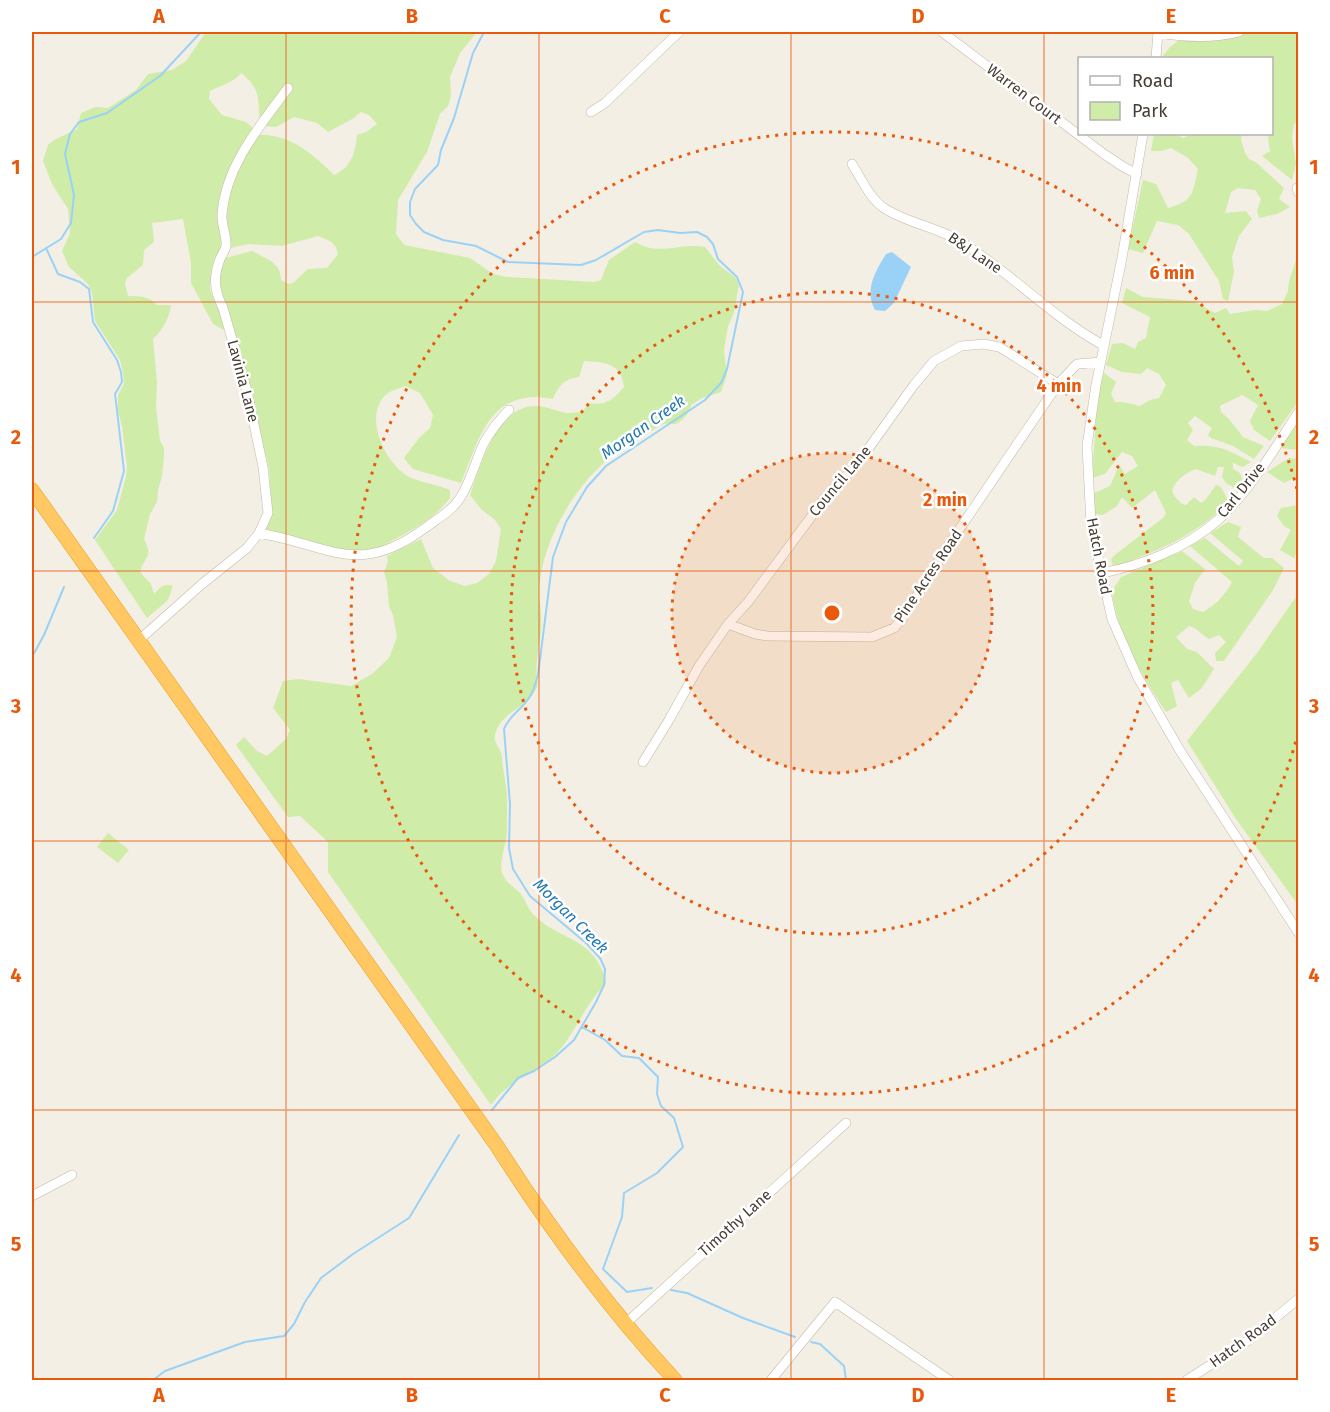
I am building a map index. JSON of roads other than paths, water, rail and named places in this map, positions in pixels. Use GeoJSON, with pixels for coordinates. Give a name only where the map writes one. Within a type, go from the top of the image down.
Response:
{"type":"FeatureCollection","features":[{"type":"Feature","properties":{"kind":"highway"},"geometry":{"type":"LineString","coordinates":[[32,489],[497,1146],[552,1230],[625,1324],[675,1380]]}},
{"type":"Feature","properties":{"kind":"street"},"geometry":{"type":"LineString","coordinates":[[591,112],[605,104],[679,32]]}},
{"type":"Feature","properties":{"kind":"street","name":"Warren Court"},"geometry":{"type":"LineString","coordinates":[[942,32],[1078,134]]}},
{"type":"Feature","properties":{"kind":"street"},"geometry":{"type":"LineString","coordinates":[[1156,57],[1158,32],[1197,36],[1227,35],[1239,32]]}},
{"type":"Feature","properties":{"kind":"street","name":"Lavinia Lane"},"geometry":{"type":"LineString","coordinates":[[138,641],[202,584],[247,548],[259,533],[268,513],[264,467],[247,391],[214,285],[219,262],[226,247],[222,214],[228,180],[255,132],[288,88]]}},
{"type":"Feature","properties":{"kind":"street","name":"Warren Court"},"geometry":{"type":"LineString","coordinates":[[1080,135],[1113,160],[1137,174]]}},
{"type":"Feature","properties":{"kind":"street","name":"Hatch Road"},"geometry":{"type":"LineString","coordinates":[[1143,135],[1122,258],[1103,345],[1087,446],[1091,524],[1112,619],[1121,644],[1147,695],[1179,750],[1297,926]]}},
{"type":"Feature","properties":{"kind":"street","name":"B&J Lane"},"geometry":{"type":"LineString","coordinates":[[852,164],[883,207],[900,217],[944,232],[962,242],[992,262],[1071,326],[1103,345]]}},
{"type":"Feature","properties":{"kind":"street","name":"Council Lane"},"geometry":{"type":"LineString","coordinates":[[643,762],[699,666],[728,624],[748,602],[812,514],[858,463],[915,385],[939,357],[972,343],[992,345],[1058,384]]}},
{"type":"Feature","properties":{"kind":"street"},"geometry":{"type":"LineString","coordinates":[[1058,384],[1077,364],[1101,362]]}},
{"type":"Feature","properties":{"kind":"street","name":"Pine Acres Road"},"geometry":{"type":"LineString","coordinates":[[728,624],[767,636],[837,638],[872,637],[894,628],[902,620],[952,540],[1058,384]]}},
{"type":"Feature","properties":{"kind":"street"},"geometry":{"type":"LineString","coordinates":[[259,533],[277,536],[328,552],[354,556],[373,554],[395,546],[421,532],[460,499],[484,444],[495,425],[509,410]]}},
{"type":"Feature","properties":{"kind":"street","name":"Carl Drive"},"geometry":{"type":"LineString","coordinates":[[1102,573],[1160,556],[1183,545],[1217,520],[1251,481],[1299,413]]}},
{"type":"Feature","properties":{"kind":"street","name":"Timothy Lane"},"geometry":{"type":"LineString","coordinates":[[625,1324],[846,1123]]}},
{"type":"Feature","properties":{"kind":"street"},"geometry":{"type":"LineString","coordinates":[[32,1196],[72,1175]]}},
{"type":"Feature","properties":{"kind":"street","name":"Hatch Road"},"geometry":{"type":"LineString","coordinates":[[1187,1380],[1249,1340],[1299,1299]]}},
{"type":"Feature","properties":{"kind":"street"},"geometry":{"type":"LineString","coordinates":[[771,1380],[835,1302],[949,1380]]}},
{"type":"Feature","properties":{"kind":"water"},"geometry":{"type":"Polygon","coordinates":[[[892,252],[911,267],[894,303],[885,311],[875,310],[871,295],[872,281],[886,254],[892,252]]]}},
{"type":"Feature","properties":{"kind":"waterway"},"geometry":{"type":"LineString","coordinates":[[32,257],[61,239],[71,223],[74,195],[65,154],[70,134],[79,122],[107,113],[160,76],[201,32]]}},
{"type":"Feature","properties":{"kind":"waterway","name":"Morgan Creek"},"geometry":{"type":"LineString","coordinates":[[484,32],[473,53],[438,165],[415,189],[410,202],[410,215],[416,224],[424,232],[443,240],[476,246],[508,262],[581,265],[596,260],[644,232],[658,230],[680,233],[697,232],[707,237],[713,244],[718,259],[737,277],[743,292],[727,369],[721,383],[705,400],[606,466],[587,487],[566,522],[553,557],[538,675],[531,695],[504,729],[510,804],[509,848],[513,869],[530,896],[586,943],[600,958],[605,969],[604,985],[574,1040],[555,1057],[534,1071],[518,1078],[492,1110]]}},
{"type":"Feature","properties":{"kind":"waterway"},"geometry":{"type":"LineString","coordinates":[[46,248],[58,274],[80,282],[89,289],[93,322],[117,360],[121,372],[122,382],[115,394],[124,471],[113,511],[94,538]]}},
{"type":"Feature","properties":{"kind":"waterway"},"geometry":{"type":"LineString","coordinates":[[32,657],[64,587]]}},
{"type":"Feature","properties":{"kind":"waterway"},"geometry":{"type":"LineString","coordinates":[[582,1027],[605,1040],[622,1056],[639,1058],[658,1077],[657,1094],[661,1106],[674,1118],[683,1147],[657,1173],[624,1193],[622,1217],[603,1269],[627,1292],[652,1288]]}},
{"type":"Feature","properties":{"kind":"waterway","name":"Morgan Creek"},"geometry":{"type":"LineString","coordinates":[[153,1380],[165,1371],[245,1342],[284,1336],[294,1324],[321,1278],[353,1254],[409,1218],[459,1135]]}},
{"type":"Feature","properties":{"kind":"waterway"},"geometry":{"type":"LineString","coordinates":[[671,1290],[687,1293],[743,1318],[795,1337]]}},
{"type":"Feature","properties":{"kind":"waterway"},"geometry":{"type":"LineString","coordinates":[[811,1342],[820,1344],[844,1366],[846,1380]]}}]}
